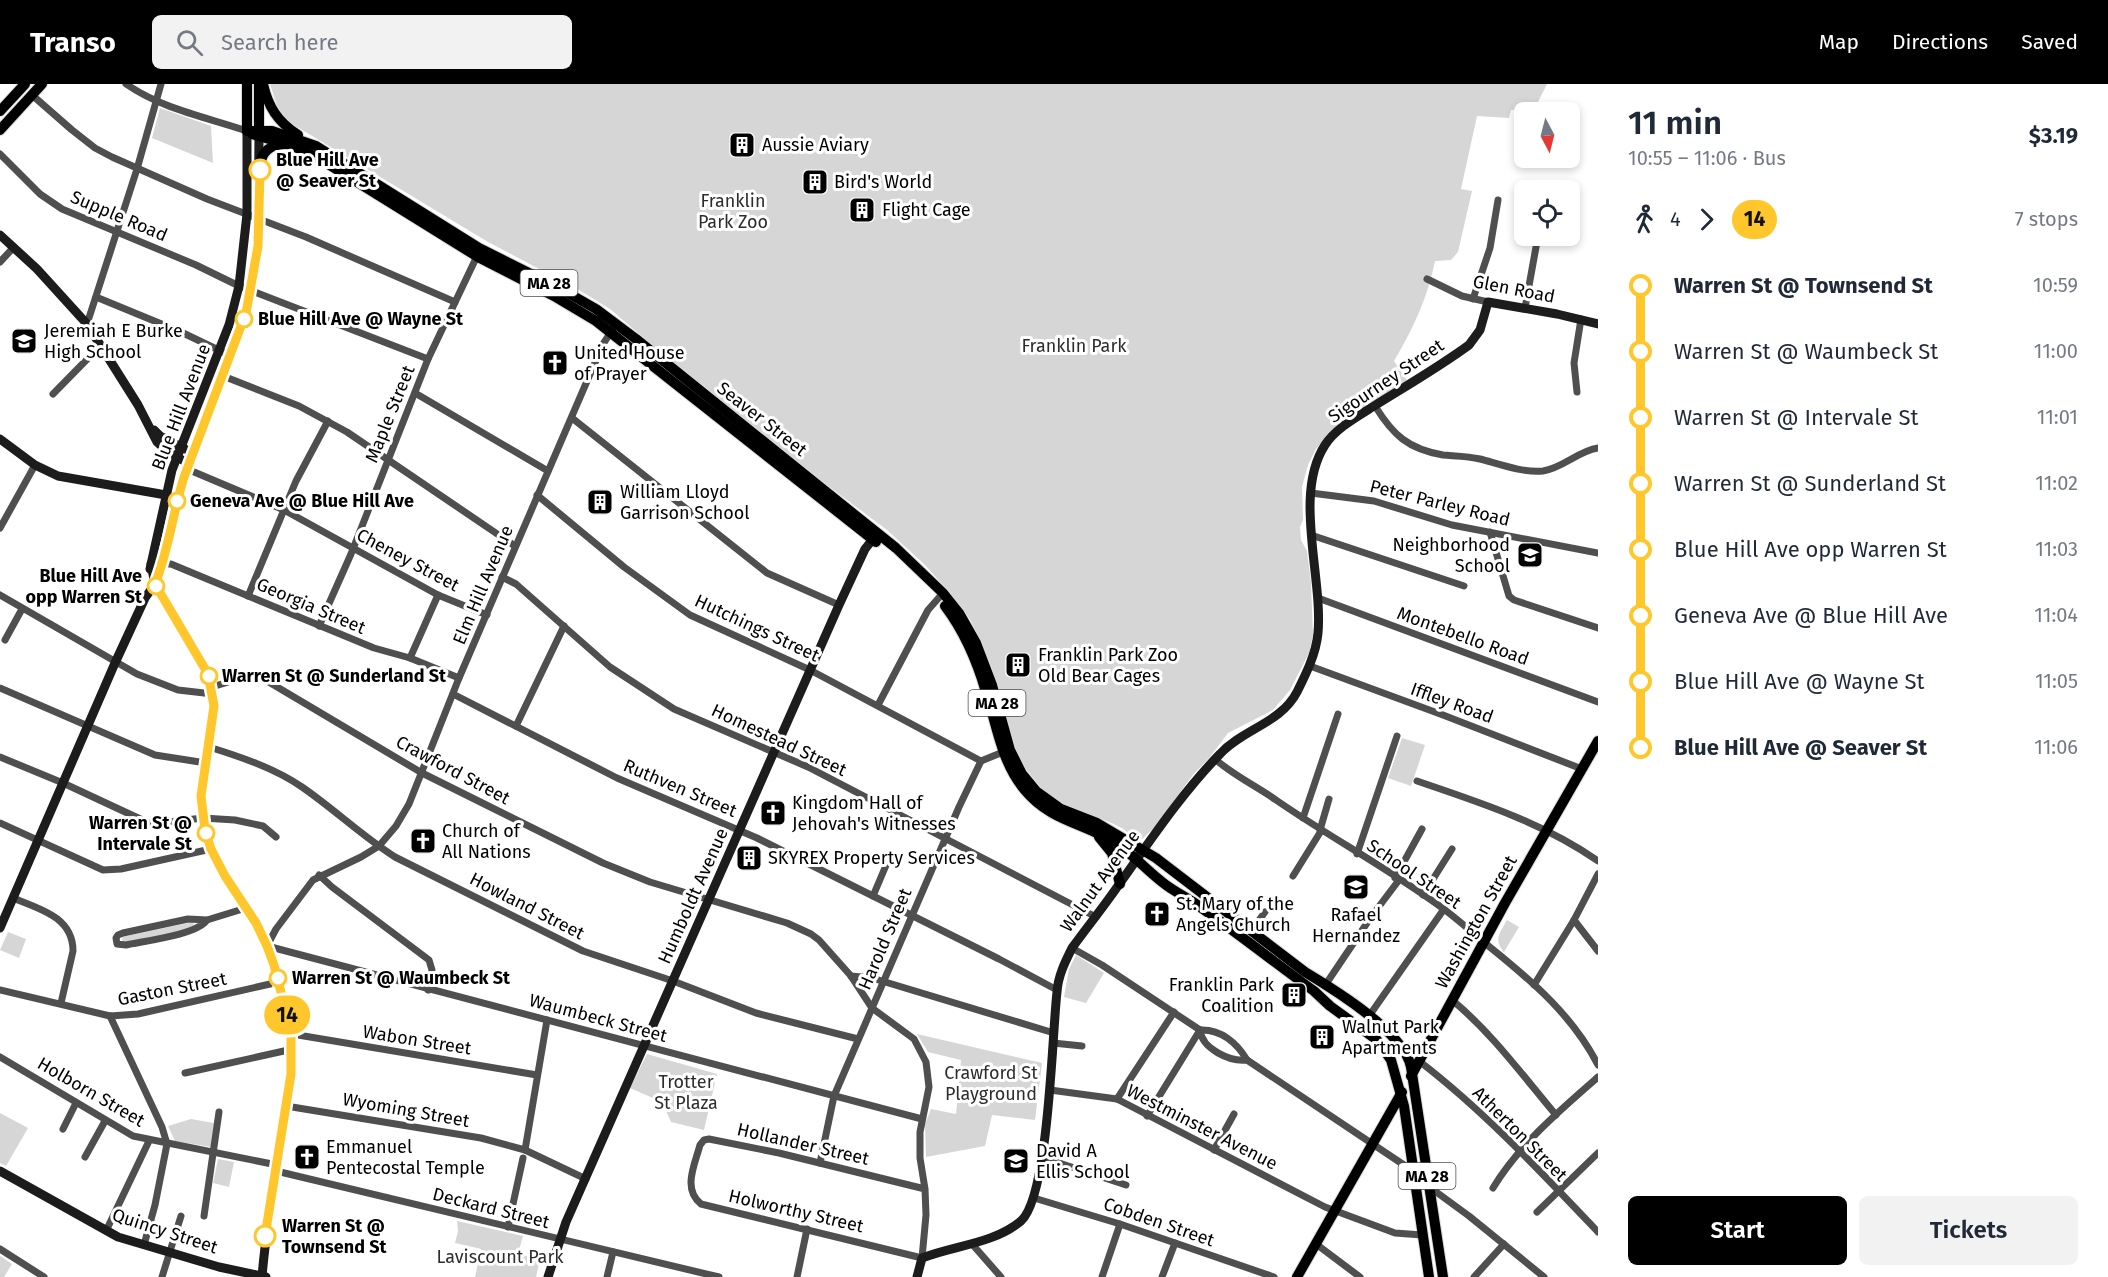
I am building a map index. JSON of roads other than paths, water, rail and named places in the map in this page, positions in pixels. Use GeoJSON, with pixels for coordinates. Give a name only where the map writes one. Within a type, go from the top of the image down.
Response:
{"type":"FeatureCollection","features":[{"type":"Feature","properties":{"kind":"main road"},"geometry":{"type":"LineString","coordinates":[[0,111],[25,84]]}},
{"type":"Feature","properties":{"kind":"main road"},"geometry":{"type":"LineString","coordinates":[[0,130],[42,84]]}},
{"type":"Feature","properties":{"kind":"main road","name":"Blue Hill Avenue"},"geometry":{"type":"LineString","coordinates":[[145,598],[176,457],[229,326],[239,286],[247,214],[247,84]]}},
{"type":"Feature","properties":{"kind":"main road","name":"Blue Hill Avenue"},"geometry":{"type":"LineString","coordinates":[[0,928],[89,726],[114,663],[145,598],[155,584],[163,562],[177,499],[246,313],[252,290],[259,219],[261,84]]}},
{"type":"Feature","properties":{"kind":"main road","name":"MA 28"},"geometry":{"type":"LineString","coordinates":[[261,84],[270,107],[278,119],[316,147]]}},
{"type":"Feature","properties":{"kind":"main road","name":"Seaver Street"},"geometry":{"type":"LineString","coordinates":[[247,131],[281,134],[316,147],[478,252]]}},
{"type":"Feature","properties":{"kind":"main road","name":"Seaver Street"},"geometry":{"type":"LineString","coordinates":[[259,133],[330,165],[613,328],[916,566],[965,622],[978,649],[994,693],[1006,751],[1017,779],[1040,805],[1066,821],[1092,830],[1139,856]]}},
{"type":"Feature","properties":{"kind":"main road"},"geometry":{"type":"LineString","coordinates":[[260,165],[262,155],[267,149],[287,144]]}},
{"type":"Feature","properties":{"kind":"main road"},"geometry":{"type":"LineString","coordinates":[[0,235],[53,285],[87,324],[151,426],[160,436],[193,453]]}},
{"type":"Feature","properties":{"kind":"main road","name":"Glen Road"},"geometry":{"type":"LineString","coordinates":[[1488,302],[1598,324]]}},
{"type":"Feature","properties":{"kind":"main road","name":"Sigourney Street"},"geometry":{"type":"LineString","coordinates":[[1311,493],[1317,460],[1325,445],[1349,423],[1469,345],[1480,330],[1488,302]]}},
{"type":"Feature","properties":{"kind":"main road"},"geometry":{"type":"LineString","coordinates":[[151,426],[157,442],[188,467]]}},
{"type":"Feature","properties":{"kind":"main road"},"geometry":{"type":"LineString","coordinates":[[0,439],[34,465],[58,476],[166,495]]}},
{"type":"Feature","properties":{"kind":"main road","name":"Walnut Avenue"},"geometry":{"type":"LineString","coordinates":[[922,1258],[972,1244],[1003,1232],[1029,1212],[1034,1198],[1050,1090],[1057,990],[1064,965],[1072,948],[1191,786],[1229,745],[1275,717],[1290,704],[1310,666],[1318,635],[1318,598],[1311,535],[1311,493]]}},
{"type":"Feature","properties":{"kind":"main road","name":"Humboldt Avenue"},"geometry":{"type":"LineString","coordinates":[[548,1277],[560,1239],[810,670],[865,549],[875,536]]}},
{"type":"Feature","properties":{"kind":"main road"},"geometry":{"type":"LineString","coordinates":[[151,564],[155,584],[208,674],[213,690],[213,723],[201,796],[203,818],[211,849],[267,946],[279,981],[291,1034],[292,1070],[260,1276]]}},
{"type":"Feature","properties":{"kind":"main road","name":"Washington Street"},"geometry":{"type":"LineString","coordinates":[[1297,1277],[1598,741]]}},
{"type":"Feature","properties":{"kind":"main road","name":"Seaver Street"},"geometry":{"type":"LineString","coordinates":[[1006,751],[1028,783],[1044,798],[1060,810],[1111,830],[1139,856]]}},
{"type":"Feature","properties":{"kind":"main road"},"geometry":{"type":"LineString","coordinates":[[1092,830],[1110,848],[1120,884]]}},
{"type":"Feature","properties":{"kind":"main road","name":"MA 28"},"geometry":{"type":"LineString","coordinates":[[1139,856],[1168,867],[1305,972],[1326,984],[1369,1016],[1402,1047],[1408,1058],[1412,1074],[1443,1277]]}},
{"type":"Feature","properties":{"kind":"main road","name":"MA 28"},"geometry":{"type":"LineString","coordinates":[[1139,856],[1149,872],[1203,909],[1375,1039],[1389,1057],[1401,1094],[1428,1277]]}},
{"type":"Feature","properties":{"kind":"main road","name":"Quincy Street"},"geometry":{"type":"LineString","coordinates":[[0,1171],[118,1237],[260,1276]]}},
{"type":"Feature","properties":{"kind":"main road"},"geometry":{"type":"LineString","coordinates":[[917,1277],[922,1258]]}},
{"type":"Feature","properties":{"kind":"street","name":"Seaver Street"},"geometry":{"type":"LineString","coordinates":[[126,84],[158,101],[188,113],[247,131]]}},
{"type":"Feature","properties":{"kind":"street"},"geometry":{"type":"LineString","coordinates":[[87,324],[158,101],[161,84]]}},
{"type":"Feature","properties":{"kind":"street"},"geometry":{"type":"LineString","coordinates":[[33,95],[95,148],[136,169],[306,237],[455,302]]}},
{"type":"Feature","properties":{"kind":"street","name":"Supple Road"},"geometry":{"type":"LineString","coordinates":[[0,154],[51,202],[62,209],[196,265],[239,286],[428,359]]}},
{"type":"Feature","properties":{"kind":"street"},"geometry":{"type":"LineString","coordinates":[[1473,299],[1490,248],[1498,200]]}},
{"type":"Feature","properties":{"kind":"street"},"geometry":{"type":"LineString","coordinates":[[1525,308],[1536,246]]}},
{"type":"Feature","properties":{"kind":"street"},"geometry":{"type":"LineString","coordinates":[[0,262],[14,247]]}},
{"type":"Feature","properties":{"kind":"street","name":"Maple Street"},"geometry":{"type":"LineString","coordinates":[[319,626],[353,548],[428,359],[478,252]]}},
{"type":"Feature","properties":{"kind":"street","name":"Glen Road"},"geometry":{"type":"LineString","coordinates":[[1428,279],[1457,294],[1488,302]]}},
{"type":"Feature","properties":{"kind":"street"},"geometry":{"type":"LineString","coordinates":[[96,297],[231,356]]}},
{"type":"Feature","properties":{"kind":"street"},"geometry":{"type":"LineString","coordinates":[[1577,392],[1574,363],[1581,319]]}},
{"type":"Feature","properties":{"kind":"street","name":"Elm Hill Avenue"},"geometry":{"type":"LineString","coordinates":[[267,946],[304,890],[319,875],[361,857],[379,846],[396,826],[409,804],[459,678],[537,495],[613,328]]}},
{"type":"Feature","properties":{"kind":"street"},"geometry":{"type":"LineString","coordinates":[[53,394],[101,345]]}},
{"type":"Feature","properties":{"kind":"street"},"geometry":{"type":"LineString","coordinates":[[223,376],[299,406],[328,421],[516,546]]}},
{"type":"Feature","properties":{"kind":"street"},"geometry":{"type":"LineString","coordinates":[[415,393],[548,471]]}},
{"type":"Feature","properties":{"kind":"street"},"geometry":{"type":"LineString","coordinates":[[1375,406],[1395,434],[1414,447],[1435,453],[1545,471],[1583,452],[1598,448]]}},
{"type":"Feature","properties":{"kind":"street"},"geometry":{"type":"LineString","coordinates":[[572,418],[767,573],[839,605]]}},
{"type":"Feature","properties":{"kind":"street"},"geometry":{"type":"LineString","coordinates":[[248,596],[296,481],[328,421]]}},
{"type":"Feature","properties":{"kind":"street"},"geometry":{"type":"LineString","coordinates":[[1,523],[34,465]]}},
{"type":"Feature","properties":{"kind":"street","name":"Cheney Street"},"geometry":{"type":"LineString","coordinates":[[188,467],[284,510],[438,595],[487,615]]}},
{"type":"Feature","properties":{"kind":"street","name":"Peter Parley Road"},"geometry":{"type":"LineString","coordinates":[[1311,493],[1374,501],[1452,525],[1598,553]]}},
{"type":"Feature","properties":{"kind":"street","name":"Hutchings Street"},"geometry":{"type":"LineString","coordinates":[[537,495],[624,567],[690,615],[810,670],[981,761]]}},
{"type":"Feature","properties":{"kind":"street"},"geometry":{"type":"LineString","coordinates":[[1490,532],[1509,596],[1514,600],[1598,628]]}},
{"type":"Feature","properties":{"kind":"street"},"geometry":{"type":"LineString","coordinates":[[1311,535],[1464,586]]}},
{"type":"Feature","properties":{"kind":"street","name":"Georgia Street"},"geometry":{"type":"LineString","coordinates":[[151,564],[163,562],[171,564],[374,648],[410,658],[459,678]]}},
{"type":"Feature","properties":{"kind":"street","name":"Homestead Street"},"geometry":{"type":"LineString","coordinates":[[502,577],[516,584],[610,667],[674,709],[775,752],[1096,917]]}},
{"type":"Feature","properties":{"kind":"street"},"geometry":{"type":"LineString","coordinates":[[0,595],[114,663],[178,690],[213,690]]}},
{"type":"Feature","properties":{"kind":"street"},"geometry":{"type":"LineString","coordinates":[[410,658],[438,595]]}},
{"type":"Feature","properties":{"kind":"street"},"geometry":{"type":"LineString","coordinates":[[878,705],[928,610],[940,596]]}},
{"type":"Feature","properties":{"kind":"street","name":"Montebello Road"},"geometry":{"type":"LineString","coordinates":[[1318,598],[1598,702]]}},
{"type":"Feature","properties":{"kind":"street"},"geometry":{"type":"LineString","coordinates":[[5,640],[22,609]]}},
{"type":"Feature","properties":{"kind":"street"},"geometry":{"type":"LineString","coordinates":[[516,726],[564,626]]}},
{"type":"Feature","properties":{"kind":"street","name":"Iffley Road"},"geometry":{"type":"LineString","coordinates":[[1310,666],[1582,769]]}},
{"type":"Feature","properties":{"kind":"street","name":"Crawford Street"},"geometry":{"type":"LineString","coordinates":[[213,690],[250,675],[262,678],[422,773],[622,872],[776,920],[811,934],[851,976],[872,1008],[914,1039],[926,1062],[929,1087],[922,1119],[920,1158],[926,1215],[922,1258]]}},
{"type":"Feature","properties":{"kind":"street"},"geometry":{"type":"LineString","coordinates":[[0,688],[155,755],[206,763]]}},
{"type":"Feature","properties":{"kind":"street","name":"Ruthven Street"},"geometry":{"type":"LineString","coordinates":[[453,694],[617,778],[741,830],[1057,990]]}},
{"type":"Feature","properties":{"kind":"street"},"geometry":{"type":"LineString","coordinates":[[1303,818],[1338,714]]}},
{"type":"Feature","properties":{"kind":"street"},"geometry":{"type":"LineString","coordinates":[[1357,854],[1397,736]]}},
{"type":"Feature","properties":{"kind":"street","name":"Howland Street"},"geometry":{"type":"LineString","coordinates":[[209,747],[253,761],[301,786],[379,846],[412,866],[583,951],[673,981],[756,1013],[858,1039]]}},
{"type":"Feature","properties":{"kind":"street"},"geometry":{"type":"LineString","coordinates":[[981,761],[1006,751]]}},
{"type":"Feature","properties":{"kind":"street"},"geometry":{"type":"LineString","coordinates":[[0,757],[151,824],[203,818],[254,823],[263,826],[276,837]]}},
{"type":"Feature","properties":{"kind":"street","name":"School Street"},"geometry":{"type":"LineString","coordinates":[[1215,759],[1321,831],[1444,909],[1534,985],[1569,1019],[1588,1045],[1598,1065]]}},
{"type":"Feature","properties":{"kind":"street","name":"Harold Street"},"geometry":{"type":"LineString","coordinates":[[820,1163],[834,1096],[981,761]]}},
{"type":"Feature","properties":{"kind":"street"},"geometry":{"type":"LineString","coordinates":[[1417,781],[1485,805],[1547,831],[1569,841],[1598,861]]}},
{"type":"Feature","properties":{"kind":"street"},"geometry":{"type":"LineString","coordinates":[[1293,876],[1321,831],[1329,799]]}},
{"type":"Feature","properties":{"kind":"street"},"geometry":{"type":"LineString","coordinates":[[0,824],[103,870],[121,869],[211,849]]}},
{"type":"Feature","properties":{"kind":"street"},"geometry":{"type":"LineString","coordinates":[[1326,984],[1397,879],[1422,829]]}},
{"type":"Feature","properties":{"kind":"street"},"geometry":{"type":"LineString","coordinates":[[1423,896],[1452,849]]}},
{"type":"Feature","properties":{"kind":"street"},"geometry":{"type":"LineString","coordinates":[[873,896],[887,863]]}},
{"type":"Feature","properties":{"kind":"street"},"geometry":{"type":"LineString","coordinates":[[1534,985],[1574,920],[1598,874]]}},
{"type":"Feature","properties":{"kind":"street"},"geometry":{"type":"LineString","coordinates":[[319,875],[429,960],[432,970],[428,990]]}},
{"type":"Feature","properties":{"kind":"street"},"geometry":{"type":"LineString","coordinates":[[13,898],[50,913],[68,928],[73,951],[61,1003]]}},
{"type":"Feature","properties":{"kind":"street"},"geometry":{"type":"LineString","coordinates":[[207,920],[201,927],[189,931],[126,945],[117,944],[116,938],[123,933],[188,919],[207,920],[246,908]]}},
{"type":"Feature","properties":{"kind":"street"},"geometry":{"type":"LineString","coordinates":[[1369,1016],[1444,909]]}},
{"type":"Feature","properties":{"kind":"street"},"geometry":{"type":"LineString","coordinates":[[1251,931],[1265,912]]}},
{"type":"Feature","properties":{"kind":"street"},"geometry":{"type":"LineString","coordinates":[[1574,920],[1598,951]]}},
{"type":"Feature","properties":{"kind":"street","name":"Waumbeck Street"},"geometry":{"type":"LineString","coordinates":[[267,946],[922,1119]]}},
{"type":"Feature","properties":{"kind":"street"},"geometry":{"type":"LineString","coordinates":[[1072,948],[1102,965],[1200,1030],[1216,1031],[1239,1047],[1247,1060],[1413,1171]]}},
{"type":"Feature","properties":{"kind":"street"},"geometry":{"type":"LineString","coordinates":[[851,976],[862,976],[884,982],[1082,1046]]}},
{"type":"Feature","properties":{"kind":"street","name":"Gaston Street"},"geometry":{"type":"LineString","coordinates":[[0,990],[110,1016],[138,1014],[279,981]]}},
{"type":"Feature","properties":{"kind":"street"},"geometry":{"type":"LineString","coordinates":[[1452,1000],[1469,1014],[1556,1115]]}},
{"type":"Feature","properties":{"kind":"street"},"geometry":{"type":"LineString","coordinates":[[1117,1099],[1174,1012]]}},
{"type":"Feature","properties":{"kind":"street"},"geometry":{"type":"LineString","coordinates":[[110,1016],[162,1127],[167,1144],[155,1205],[144,1245]]}},
{"type":"Feature","properties":{"kind":"street"},"geometry":{"type":"LineString","coordinates":[[508,1227],[524,1154],[547,1020]]}},
{"type":"Feature","properties":{"kind":"street"},"geometry":{"type":"LineString","coordinates":[[1200,1030],[1202,1039],[1215,1050],[1230,1059],[1247,1060]]}},
{"type":"Feature","properties":{"kind":"street"},"geometry":{"type":"LineString","coordinates":[[1147,1116],[1200,1030]]}},
{"type":"Feature","properties":{"kind":"street","name":"Wabon Street"},"geometry":{"type":"LineString","coordinates":[[291,1034],[537,1075]]}},
{"type":"Feature","properties":{"kind":"street"},"geometry":{"type":"LineString","coordinates":[[185,1073],[293,1049]]}},
{"type":"Feature","properties":{"kind":"street","name":"Holborn Street"},"geometry":{"type":"LineString","coordinates":[[0,1057],[124,1132],[148,1141],[276,1168]]}},
{"type":"Feature","properties":{"kind":"street","name":"Atherton Street"},"geometry":{"type":"LineString","coordinates":[[1419,1061],[1521,1151],[1598,1232]]}},
{"type":"Feature","properties":{"kind":"street"},"geometry":{"type":"LineString","coordinates":[[1493,1188],[1506,1167],[1521,1151],[1598,1077]]}},
{"type":"Feature","properties":{"kind":"street","name":"Westminster Avenue"},"geometry":{"type":"LineString","coordinates":[[1050,1090],[1117,1099],[1334,1211],[1395,1233],[1422,1235]]}},
{"type":"Feature","properties":{"kind":"street"},"geometry":{"type":"LineString","coordinates":[[63,1129],[76,1103]]}},
{"type":"Feature","properties":{"kind":"street","name":"Wyoming Street"},"geometry":{"type":"LineString","coordinates":[[286,1106],[462,1134],[524,1154],[586,1179]]}},
{"type":"Feature","properties":{"kind":"street"},"geometry":{"type":"LineString","coordinates":[[204,1216],[219,1112]]}},
{"type":"Feature","properties":{"kind":"street"},"geometry":{"type":"LineString","coordinates":[[1214,1150],[1234,1114]]}},
{"type":"Feature","properties":{"kind":"street"},"geometry":{"type":"LineString","coordinates":[[85,1157],[105,1121]]}},
{"type":"Feature","properties":{"kind":"street","name":"Hollander Street"},"geometry":{"type":"LineString","coordinates":[[694,1169],[700,1145],[709,1138],[925,1189]]}},
{"type":"Feature","properties":{"kind":"street"},"geometry":{"type":"LineString","coordinates":[[106,1231],[148,1141]]}},
{"type":"Feature","properties":{"kind":"street"},"geometry":{"type":"LineString","coordinates":[[1537,1212],[1598,1153]]}},
{"type":"Feature","properties":{"kind":"street"},"geometry":{"type":"LineString","coordinates":[[1041,1156],[1126,1185]]}},
{"type":"Feature","properties":{"kind":"street","name":"Deckard Street"},"geometry":{"type":"LineString","coordinates":[[276,1168],[508,1227],[719,1277]]}},
{"type":"Feature","properties":{"kind":"street","name":"Holworthy Street"},"geometry":{"type":"LineString","coordinates":[[694,1169],[690,1185],[691,1192],[701,1204],[922,1258]]}},
{"type":"Feature","properties":{"kind":"street"},"geometry":{"type":"LineString","coordinates":[[1428,1186],[1544,1277]]}},
{"type":"Feature","properties":{"kind":"street","name":"Cobden Street"},"geometry":{"type":"LineString","coordinates":[[1034,1198],[1120,1224],[1274,1277]]}},
{"type":"Feature","properties":{"kind":"street"},"geometry":{"type":"LineString","coordinates":[[162,1277],[181,1216]]}},
{"type":"Feature","properties":{"kind":"street"},"geometry":{"type":"LineString","coordinates":[[1102,1277],[1120,1224]]}},
{"type":"Feature","properties":{"kind":"street"},"geometry":{"type":"LineString","coordinates":[[797,1277],[807,1229]]}},
{"type":"Feature","properties":{"kind":"street"},"geometry":{"type":"LineString","coordinates":[[1162,1277],[1175,1243]]}},
{"type":"Feature","properties":{"kind":"street"},"geometry":{"type":"LineString","coordinates":[[972,1244],[1001,1277]]}},
{"type":"Feature","properties":{"kind":"street"},"geometry":{"type":"LineString","coordinates":[[1317,1244],[1360,1277]]}},
{"type":"Feature","properties":{"kind":"street"},"geometry":{"type":"LineString","coordinates":[[1474,1277],[1504,1244]]}},
{"type":"Feature","properties":{"kind":"street"},"geometry":{"type":"LineString","coordinates":[[0,1249],[44,1277]]}},
{"type":"Feature","properties":{"kind":"street"},"geometry":{"type":"LineString","coordinates":[[607,1277],[613,1252]]}},
{"type":"Feature","properties":{"kind":"place","name":"Aussie Aviary"},"geometry":{"type":"Point","coordinates":[742,145]}},
{"type":"Feature","properties":{"kind":"place","name":"Blue Hill Ave @ Seaver St"},"geometry":{"type":"Point","coordinates":[260,170]}},
{"type":"Feature","properties":{"kind":"place","name":"Bird's World"},"geometry":{"type":"Point","coordinates":[815,182]}},
{"type":"Feature","properties":{"kind":"place","name":"Flight Cage"},"geometry":{"type":"Point","coordinates":[862,210]}},
{"type":"Feature","properties":{"kind":"place","name":"Blue Hill Ave @ Wayne St"},"geometry":{"type":"Point","coordinates":[244,319]}},
{"type":"Feature","properties":{"kind":"place","name":"Jeremiah E Burke High School"},"geometry":{"type":"Point","coordinates":[24,341]}},
{"type":"Feature","properties":{"kind":"place","name":"United House of Prayer"},"geometry":{"type":"Point","coordinates":[555,363]}},
{"type":"Feature","properties":{"kind":"place","name":"Geneva Ave @ Blue Hill Ave"},"geometry":{"type":"Point","coordinates":[177,501]}},
{"type":"Feature","properties":{"kind":"place","name":"William Lloyd Garrison School"},"geometry":{"type":"Point","coordinates":[600,502]}},
{"type":"Feature","properties":{"kind":"place","name":"Neighborhood School"},"geometry":{"type":"Point","coordinates":[1530,555]}},
{"type":"Feature","properties":{"kind":"place","name":"Blue Hill Ave opp Warren St"},"geometry":{"type":"Point","coordinates":[156,586]}},
{"type":"Feature","properties":{"kind":"place","name":"Franklin Park Zoo Old Bear Cages"},"geometry":{"type":"Point","coordinates":[1018,665]}},
{"type":"Feature","properties":{"kind":"place","name":"Warren St @ Sunderland St"},"geometry":{"type":"Point","coordinates":[209,676]}},
{"type":"Feature","properties":{"kind":"place","name":"Kingdom Hall of Jehovah's Witnesses"},"geometry":{"type":"Point","coordinates":[773,813]}},
{"type":"Feature","properties":{"kind":"place","name":"Warren St @ Intervale St"},"geometry":{"type":"Point","coordinates":[206,833]}},
{"type":"Feature","properties":{"kind":"place","name":"Church of All Nations"},"geometry":{"type":"Point","coordinates":[423,841]}},
{"type":"Feature","properties":{"kind":"place","name":"SKYREX Property Services"},"geometry":{"type":"Point","coordinates":[749,858]}},
{"type":"Feature","properties":{"kind":"place","name":"Rafael Hernandez"},"geometry":{"type":"Point","coordinates":[1356,887]}},
{"type":"Feature","properties":{"kind":"place","name":"St. Mary of the Angels Church"},"geometry":{"type":"Point","coordinates":[1157,914]}},
{"type":"Feature","properties":{"kind":"place","name":"Warren St @ Waumbeck St"},"geometry":{"type":"Point","coordinates":[278,978]}},
{"type":"Feature","properties":{"kind":"place","name":"Franklin Park Coalition"},"geometry":{"type":"Point","coordinates":[1294,995]}},
{"type":"Feature","properties":{"kind":"place","name":"Walnut Park Apartments"},"geometry":{"type":"Point","coordinates":[1322,1037]}},
{"type":"Feature","properties":{"kind":"place","name":"Emmanuel Pentecostal Temple"},"geometry":{"type":"Point","coordinates":[307,1157]}},
{"type":"Feature","properties":{"kind":"place","name":"David A Ellis School"},"geometry":{"type":"Point","coordinates":[1016,1161]}},
{"type":"Feature","properties":{"kind":"place","name":"Warren St @ Townsend St"},"geometry":{"type":"Point","coordinates":[265,1236]}},
{"type":"Feature","properties":{"kind":"park label","name":"Franklin Park Zoo"},"geometry":{"type":"Point","coordinates":[733,211]}},
{"type":"Feature","properties":{"kind":"park label","name":"Franklin Park"},"geometry":{"type":"Point","coordinates":[1074,346]}},
{"type":"Feature","properties":{"kind":"park label","name":"Crawford St Playground"},"geometry":{"type":"Point","coordinates":[991,1083]}},
{"type":"Feature","properties":{"kind":"park label","name":"Trotter St Plaza"},"geometry":{"type":"Point","coordinates":[686,1092]}},
{"type":"Feature","properties":{"kind":"park label","name":"Laviscount Park"},"geometry":{"type":"Point","coordinates":[500,1257]}}]}
